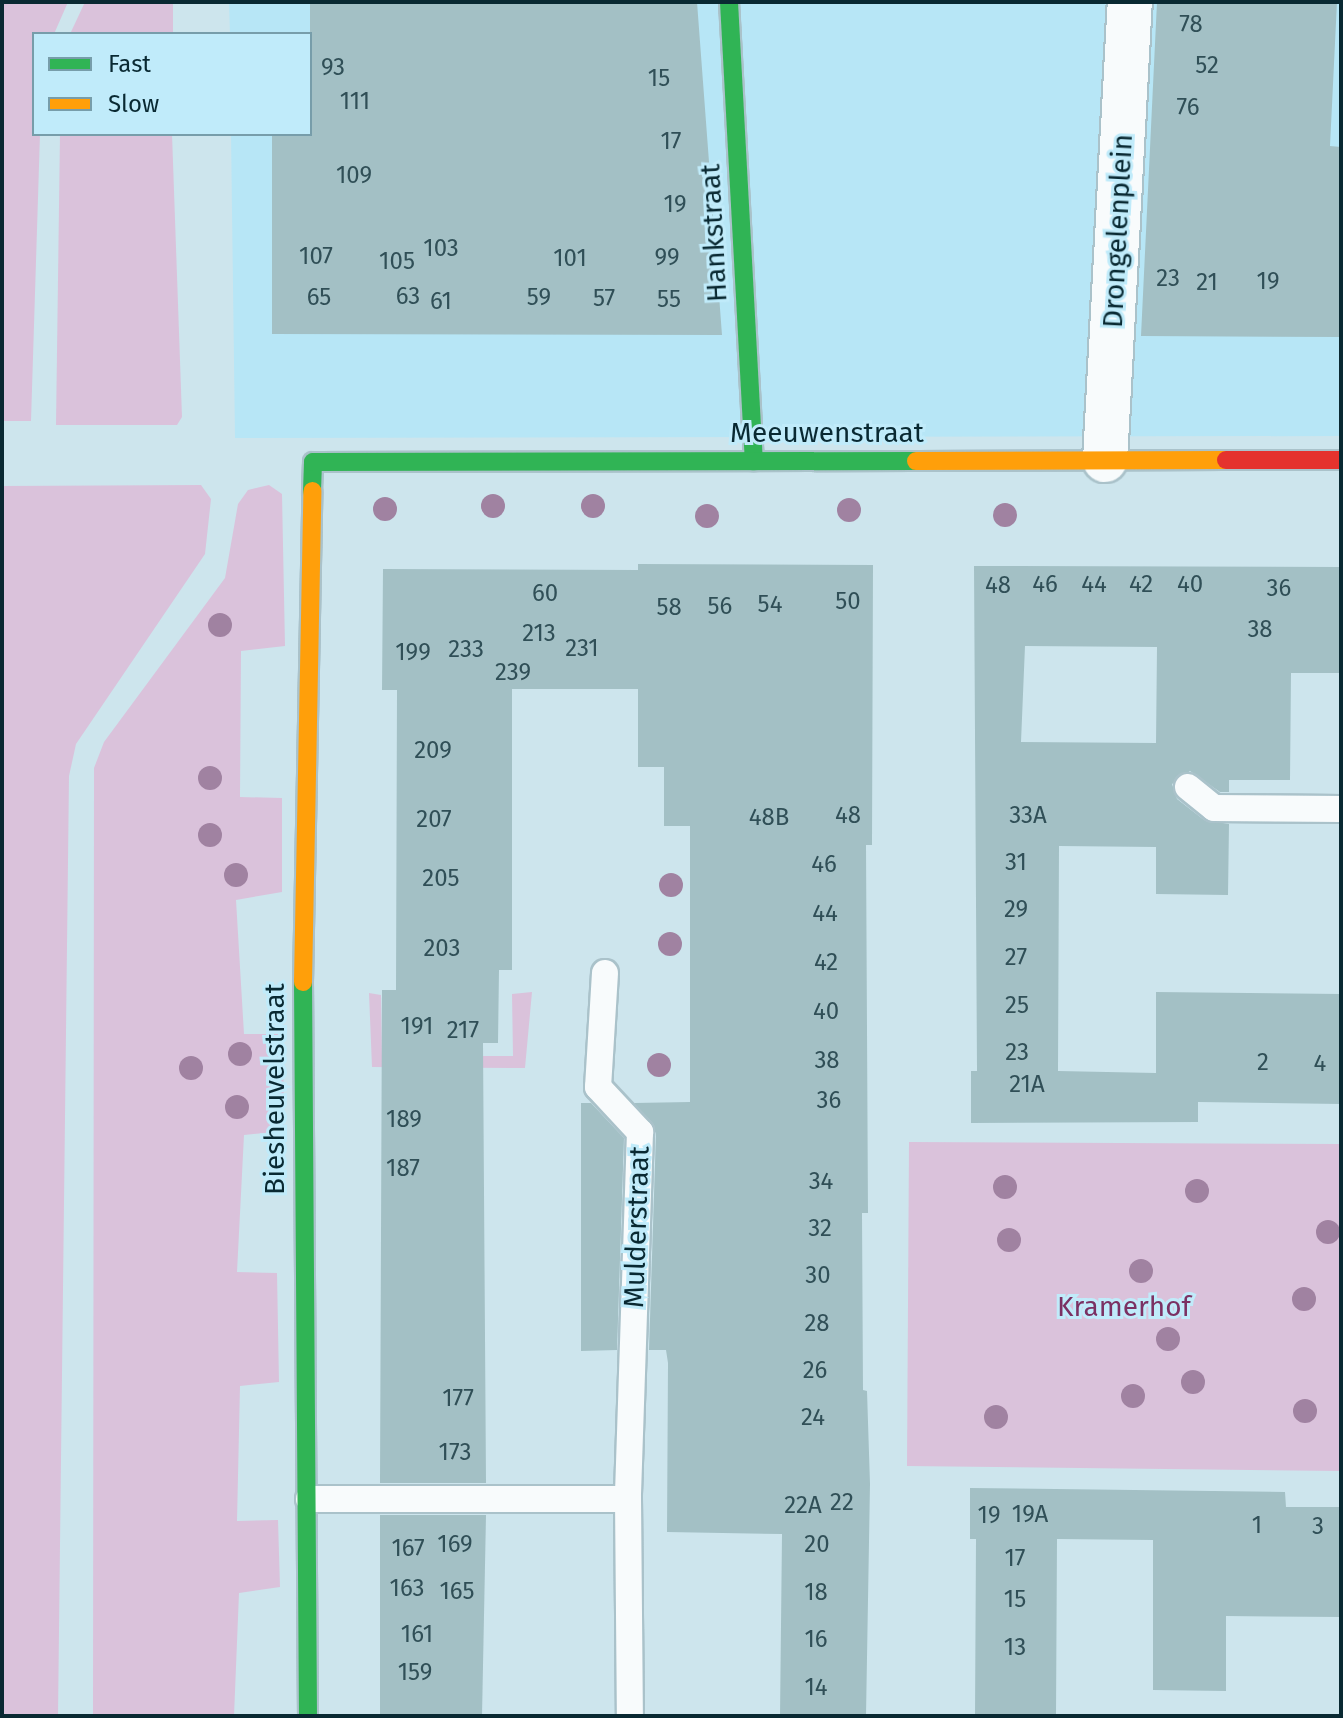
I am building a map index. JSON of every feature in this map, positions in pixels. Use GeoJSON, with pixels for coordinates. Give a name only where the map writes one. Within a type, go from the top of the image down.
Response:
{"type":"FeatureCollection","features":[{"type":"Feature","properties":{"kind":"street","name":"Hankstraat"},"geometry":{"type":"LineString","coordinates":[[729,2],[754,461]]}},
{"type":"Feature","properties":{"kind":"street","name":"Drongelenplein"},"geometry":{"type":"LineString","coordinates":[[1105,460],[1130,2]]}},
{"type":"Feature","properties":{"kind":"street","name":"Meeuwenstraat"},"geometry":{"type":"LineString","coordinates":[[313,462],[1341,460]]}},
{"type":"Feature","properties":{"kind":"street","name":"Biesheuvelstraat"},"geometry":{"type":"LineString","coordinates":[[308,1716],[309,1499],[301,1094],[313,462]]}},
{"type":"Feature","properties":{"kind":"lane"},"geometry":{"type":"LineString","coordinates":[[1188,787],[1214,808],[1341,809]]}},
{"type":"Feature","properties":{"kind":"lane","name":"Mulderstraat"},"geometry":{"type":"LineString","coordinates":[[605,973],[598,1087],[640,1132],[628,1499],[630,1716]]}},
{"type":"Feature","properties":{"kind":"lane"},"geometry":{"type":"LineString","coordinates":[[309,1499],[628,1499]]}},
{"type":"Feature","properties":{"kind":"shaded area"},"geometry":{"type":"Polygon","coordinates":[[[229,2],[1341,2],[1341,436],[235,438],[231,136],[312,136],[312,32],[230,32],[229,2]]]}},
{"type":"Feature","properties":{"kind":"green space"},"geometry":{"type":"Polygon","coordinates":[[[2,2],[68,2],[55,32],[32,32],[32,136],[40,136],[31,421],[2,421],[2,2]]]}},
{"type":"Feature","properties":{"kind":"green space"},"geometry":{"type":"Polygon","coordinates":[[[85,2],[173,2],[173,32],[71,32],[85,2]]]}},
{"type":"Feature","properties":{"kind":"green space"},"geometry":{"type":"Polygon","coordinates":[[[60,136],[172,136],[182,417],[177,425],[56,425],[60,136]]]}},
{"type":"Feature","properties":{"kind":"green space"},"geometry":{"type":"Polygon","coordinates":[[[201,485],[211,499],[205,554],[76,744],[69,776],[58,1716],[2,1716],[2,486],[201,485]]]}},
{"type":"Feature","properties":{"kind":"green space"},"geometry":{"type":"Polygon","coordinates":[[[269,485],[282,494],[285,646],[241,651],[240,797],[282,798],[282,892],[236,900],[244,1034],[283,1034],[284,1131],[244,1135],[237,1272],[277,1273],[279,1382],[240,1386],[237,1521],[278,1520],[280,1587],[239,1593],[234,1716],[93,1716],[94,768],[104,742],[225,578],[238,504],[248,490],[269,485]]]}},
{"type":"Feature","properties":{"kind":"green space"},"geometry":{"type":"Polygon","coordinates":[[[532,992],[525,1068],[372,1067],[369,993],[381,995],[382,1056],[513,1056],[512,994],[532,992]]]}},
{"type":"Feature","properties":{"kind":"green space","name":"Kramerhof"},"geometry":{"type":"Polygon","coordinates":[[[909,1142],[1341,1144],[1341,1471],[907,1466],[909,1142]]]}},
{"type":"Feature","properties":{"kind":"building"},"geometry":{"type":"Polygon","coordinates":[[[310,2],[697,2],[722,335],[272,334],[272,136],[312,136],[310,2]]]}},
{"type":"Feature","properties":{"kind":"building"},"geometry":{"type":"Polygon","coordinates":[[[1157,2],[1337,2],[1330,146],[1341,147],[1341,337],[1141,336],[1157,2]]]}},
{"type":"Feature","properties":{"kind":"building"},"geometry":{"type":"Polygon","coordinates":[[[638,564],[873,565],[872,845],[866,845],[868,1213],[862,1213],[863,1390],[867,1391],[870,1484],[866,1716],[780,1716],[782,1534],[667,1532],[668,1363],[666,1350],[649,1350],[656,1133],[634,1103],[690,1102],[690,826],[664,826],[664,767],[638,767],[638,689],[512,689],[512,970],[499,970],[498,1043],[483,1043],[486,1483],[380,1483],[382,990],[396,990],[397,690],[382,690],[383,569],[638,570],[638,564]]]}},
{"type":"Feature","properties":{"kind":"building"},"geometry":{"type":"Polygon","coordinates":[[[974,566],[1341,567],[1341,673],[1291,673],[1290,780],[1229,780],[1229,792],[1220,792],[1190,771],[1172,784],[1177,799],[1204,820],[1229,824],[1228,895],[1156,894],[1156,847],[1059,846],[1058,1071],[1156,1073],[1156,992],[1341,994],[1341,1104],[1198,1102],[1198,1122],[971,1123],[971,1071],[977,1071],[974,566]],[[1025,646],[1021,742],[1156,743],[1157,647],[1025,646]]]}},
{"type":"Feature","properties":{"kind":"building"},"geometry":{"type":"Polygon","coordinates":[[[581,1103],[591,1103],[624,1138],[617,1350],[581,1351],[581,1103]]]}},
{"type":"Feature","properties":{"kind":"building"},"geometry":{"type":"Polygon","coordinates":[[[970,1488],[1285,1492],[1286,1507],[1341,1507],[1341,1617],[1226,1616],[1226,1691],[1153,1690],[1153,1540],[1057,1539],[1056,1716],[975,1716],[976,1539],[970,1539],[970,1488]]]}},
{"type":"Feature","properties":{"kind":"building"},"geometry":{"type":"Polygon","coordinates":[[[380,1515],[486,1515],[482,1716],[380,1716],[380,1515]]]}},
{"type":"Feature","properties":{"kind":"traffic: fast"},"geometry":{"type":"LineString","coordinates":[[729,2],[754,461]]}},
{"type":"Feature","properties":{"kind":"traffic: fast"},"geometry":{"type":"LineString","coordinates":[[312,491],[313,462],[916,461]]}},
{"type":"Feature","properties":{"kind":"traffic: fast"},"geometry":{"type":"LineString","coordinates":[[303,982],[308,1716]]}},
{"type":"Feature","properties":{"kind":"traffic: slow"},"geometry":{"type":"LineString","coordinates":[[916,461],[1226,460]]}},
{"type":"Feature","properties":{"kind":"traffic: slow"},"geometry":{"type":"LineString","coordinates":[[303,982],[312,491]]}},
{"type":"Feature","properties":{"kind":"traffic: jam"},"geometry":{"type":"LineString","coordinates":[[1226,460],[1341,460]]}}]}
